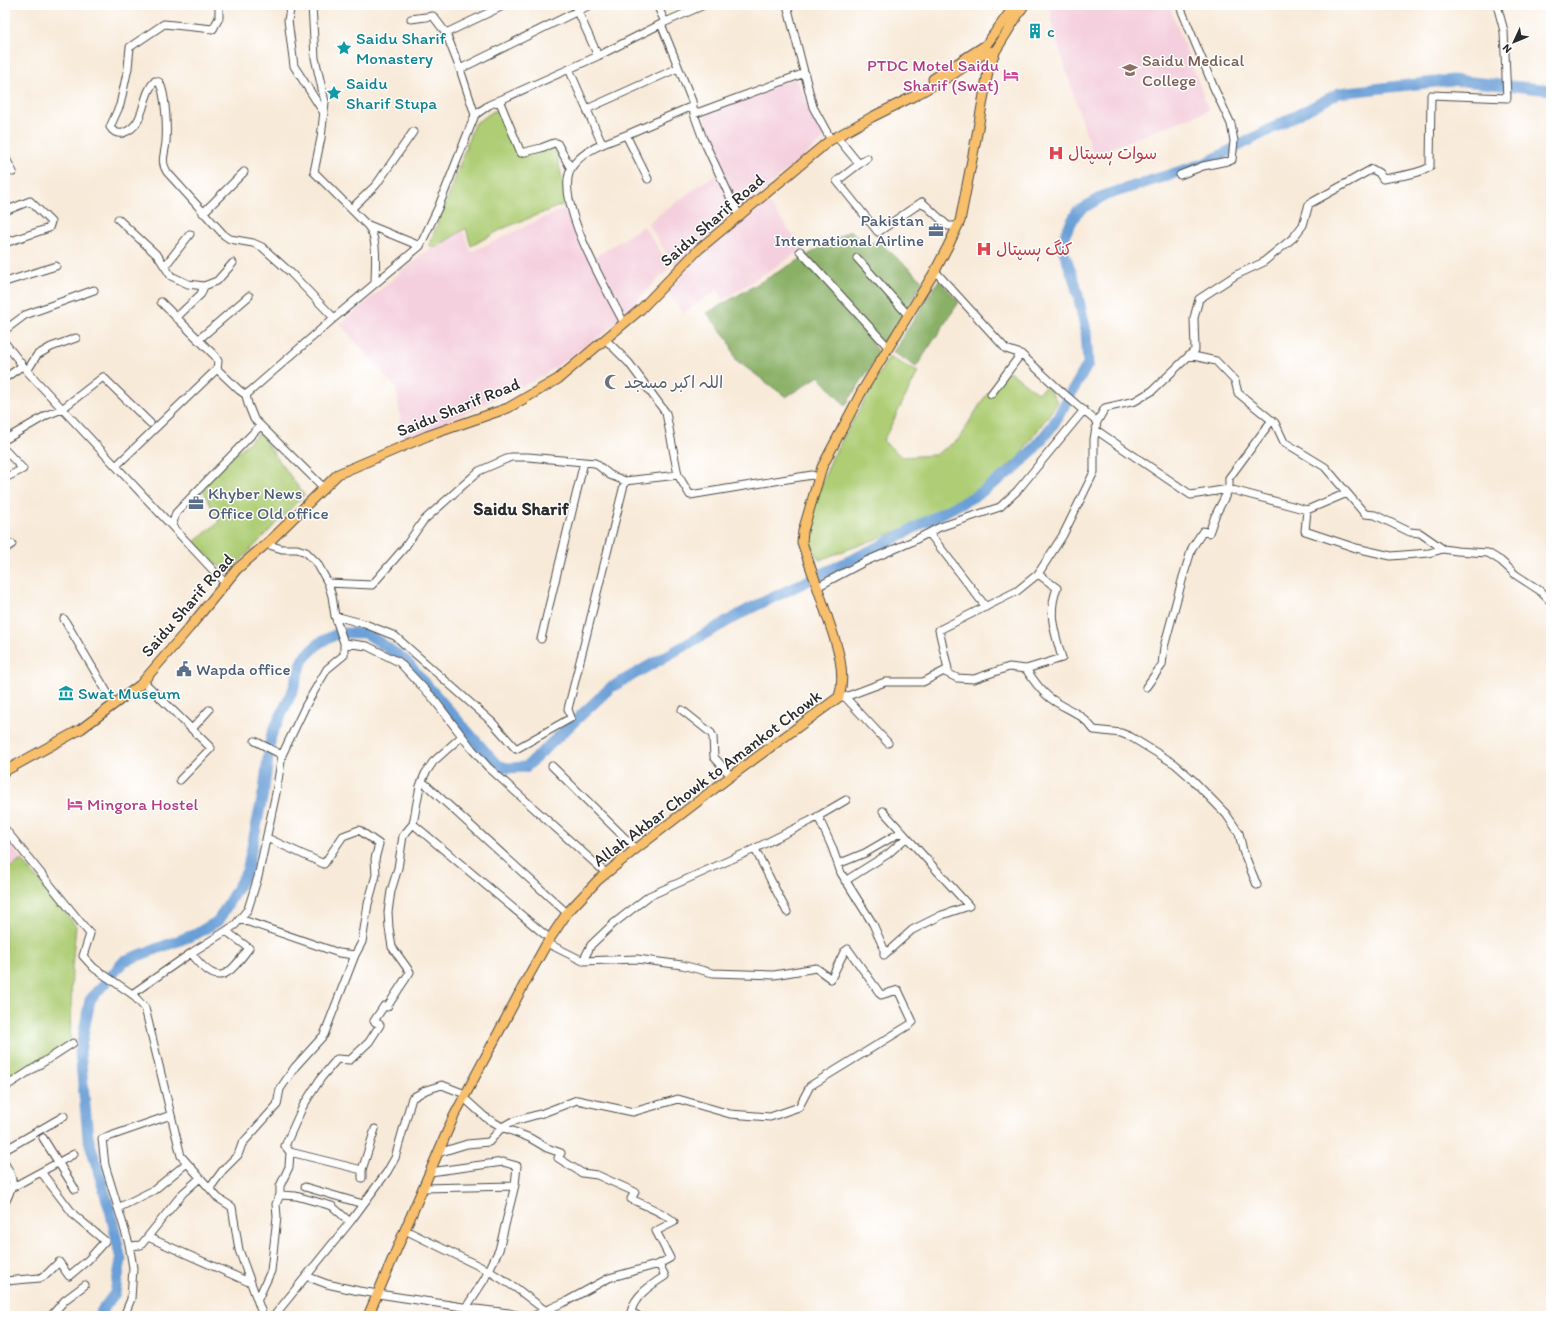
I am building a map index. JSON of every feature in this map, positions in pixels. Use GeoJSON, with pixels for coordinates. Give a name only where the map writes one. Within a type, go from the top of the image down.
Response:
{"type":"FeatureCollection","features":[{"type":"Feature","properties":{"kind":"main road"},"geometry":{"type":"LineString","coordinates":[[982,55],[989,41],[1015,5]]}},
{"type":"Feature","properties":{"kind":"main road"},"geometry":{"type":"LineString","coordinates":[[819,478],[822,467],[862,392],[935,271],[960,221],[978,134],[989,66],[996,50],[1024,5]]}},
{"type":"Feature","properties":{"kind":"main road"},"geometry":{"type":"LineString","coordinates":[[871,115],[922,86],[989,41]]}},
{"type":"Feature","properties":{"kind":"main road"},"geometry":{"type":"LineString","coordinates":[[871,115],[914,96],[952,75],[982,55],[996,50]]}},
{"type":"Feature","properties":{"kind":"main road","name":"Saidu Sharif Road"},"geometry":{"type":"LineString","coordinates":[[5,771],[81,729],[143,681],[237,569],[266,544],[338,474],[426,436],[508,408],[558,380],[641,309],[699,249],[759,197],[832,138],[871,115]]}},
{"type":"Feature","properties":{"kind":"main road","name":"Allah Akbar Chowk to Amankot Chowk"},"geometry":{"type":"LineString","coordinates":[[368,1316],[453,1118],[548,941],[567,913],[606,873],[636,848],[731,776],[842,697],[841,666],[833,634],[802,542],[803,530],[819,478]]}},
{"type":"Feature","properties":{"kind":"street"},"geometry":{"type":"LineString","coordinates":[[219,5],[219,18],[213,28],[164,24],[132,44],[129,50],[128,68],[120,105],[110,126],[112,131],[117,133],[121,133],[132,128],[140,116],[151,86],[155,82],[159,82],[165,112],[166,144],[162,162],[163,167],[192,198],[214,225],[230,240],[252,242],[262,247],[291,273],[334,318]]}},
{"type":"Feature","properties":{"kind":"street"},"geometry":{"type":"LineString","coordinates":[[290,5],[288,20],[294,66],[324,113]]}},
{"type":"Feature","properties":{"kind":"street"},"geometry":{"type":"LineString","coordinates":[[312,5],[315,58],[325,102],[321,138],[314,172],[372,229],[374,237],[376,284]]}},
{"type":"Feature","properties":{"kind":"street"},"geometry":{"type":"LineString","coordinates":[[446,33],[495,7],[505,5]]}},
{"type":"Feature","properties":{"kind":"street"},"geometry":{"type":"LineString","coordinates":[[460,69],[577,8],[590,5]]}},
{"type":"Feature","properties":{"kind":"street"},"geometry":{"type":"LineString","coordinates":[[657,5],[678,68],[694,106],[694,114],[703,138],[738,216]]}},
{"type":"Feature","properties":{"kind":"street"},"geometry":{"type":"LineString","coordinates":[[246,395],[334,318],[420,246],[438,208],[475,115],[499,100],[598,56],[663,23],[704,5]]}},
{"type":"Feature","properties":{"kind":"street"},"geometry":{"type":"LineString","coordinates":[[786,5],[813,107],[832,138],[859,164]]}},
{"type":"Feature","properties":{"kind":"street"},"geometry":{"type":"LineString","coordinates":[[1180,175],[1203,166],[1232,160],[1234,141],[1231,124],[1190,31],[1181,5]]}},
{"type":"Feature","properties":{"kind":"street"},"geometry":{"type":"LineString","coordinates":[[888,743],[842,697],[885,682],[923,682],[945,672],[948,669],[939,630],[1017,591],[1038,574],[1063,534],[1094,472],[1094,439],[1097,426],[1105,408],[1135,401],[1152,391],[1195,350],[1194,318],[1199,299],[1236,274],[1262,263],[1293,238],[1303,225],[1309,204],[1372,169],[1379,173],[1382,180],[1402,175],[1420,173],[1430,167],[1431,95],[1507,98],[1504,31],[1497,5]]}},
{"type":"Feature","properties":{"kind":"street"},"geometry":{"type":"LineString","coordinates":[[577,8],[598,56]]}},
{"type":"Feature","properties":{"kind":"street"},"geometry":{"type":"LineString","coordinates":[[411,19],[433,16],[446,33],[475,115]]}},
{"type":"Feature","properties":{"kind":"street"},"geometry":{"type":"LineString","coordinates":[[587,109],[678,68]]}},
{"type":"Feature","properties":{"kind":"street"},"geometry":{"type":"LineString","coordinates":[[569,69],[602,144]]}},
{"type":"Feature","properties":{"kind":"street"},"geometry":{"type":"LineString","coordinates":[[694,114],[805,73]]}},
{"type":"Feature","properties":{"kind":"street"},"geometry":{"type":"LineString","coordinates":[[499,100],[521,153],[557,143],[571,169]]}},
{"type":"Feature","properties":{"kind":"street"},"geometry":{"type":"LineString","coordinates":[[624,323],[574,221],[568,194],[569,173],[572,165],[580,157],[602,144],[694,106]]}},
{"type":"Feature","properties":{"kind":"street"},"geometry":{"type":"LineString","coordinates":[[351,209],[376,185],[413,132]]}},
{"type":"Feature","properties":{"kind":"street"},"geometry":{"type":"LineString","coordinates":[[626,135],[648,179]]}},
{"type":"Feature","properties":{"kind":"street"},"geometry":{"type":"LineString","coordinates":[[5,157],[13,172]]}},
{"type":"Feature","properties":{"kind":"street"},"geometry":{"type":"LineString","coordinates":[[867,158],[837,181],[878,232],[922,202],[948,226],[957,226]]}},
{"type":"Feature","properties":{"kind":"street"},"geometry":{"type":"LineString","coordinates":[[203,213],[244,172]]}},
{"type":"Feature","properties":{"kind":"street"},"geometry":{"type":"LineString","coordinates":[[5,211],[30,201],[51,222],[49,228],[5,243]]}},
{"type":"Feature","properties":{"kind":"street"},"geometry":{"type":"LineString","coordinates":[[118,219],[158,256],[171,276],[188,284],[204,286],[216,280],[233,263]]}},
{"type":"Feature","properties":{"kind":"street"},"geometry":{"type":"LineString","coordinates":[[366,224],[420,246]]}},
{"type":"Feature","properties":{"kind":"street"},"geometry":{"type":"LineString","coordinates":[[165,266],[190,234]]}},
{"type":"Feature","properties":{"kind":"street"},"geometry":{"type":"LineString","coordinates":[[800,251],[889,348]]}},
{"type":"Feature","properties":{"kind":"street"},"geometry":{"type":"LineString","coordinates":[[857,258],[908,315]]}},
{"type":"Feature","properties":{"kind":"street"},"geometry":{"type":"LineString","coordinates":[[5,282],[56,266]]}},
{"type":"Feature","properties":{"kind":"street"},"geometry":{"type":"LineString","coordinates":[[935,271],[1006,349],[1021,354],[1066,395],[1084,409],[1097,426],[1191,495],[1229,490],[1307,510],[1347,493]]}},
{"type":"Feature","properties":{"kind":"street"},"geometry":{"type":"LineString","coordinates":[[176,318],[201,294],[204,286]]}},
{"type":"Feature","properties":{"kind":"street"},"geometry":{"type":"LineString","coordinates":[[5,330],[24,315],[94,290]]}},
{"type":"Feature","properties":{"kind":"street"},"geometry":{"type":"LineString","coordinates":[[198,340],[249,296]]}},
{"type":"Feature","properties":{"kind":"street"},"geometry":{"type":"LineString","coordinates":[[116,466],[217,369],[218,361],[215,356],[161,302]]}},
{"type":"Feature","properties":{"kind":"street"},"geometry":{"type":"LineString","coordinates":[[5,378],[24,368],[37,355],[51,347],[76,338]]}},
{"type":"Feature","properties":{"kind":"street"},"geometry":{"type":"LineString","coordinates":[[605,339],[629,363],[666,413],[678,475],[690,495],[812,475],[819,478]]}},
{"type":"Feature","properties":{"kind":"street"},"geometry":{"type":"LineString","coordinates":[[5,343],[24,368],[225,584]]}},
{"type":"Feature","properties":{"kind":"street"},"geometry":{"type":"LineString","coordinates":[[991,394],[1021,354]]}},
{"type":"Feature","properties":{"kind":"street"},"geometry":{"type":"LineString","coordinates":[[1189,355],[1216,361],[1235,381],[1238,393],[1275,423],[1284,442],[1325,467],[1365,514],[1375,515],[1410,532],[1420,533],[1443,549]]}},
{"type":"Feature","properties":{"kind":"street"},"geometry":{"type":"LineString","coordinates":[[217,369],[246,395],[251,412],[260,426],[323,487]]}},
{"type":"Feature","properties":{"kind":"street"},"geometry":{"type":"LineString","coordinates":[[5,439],[62,408],[103,377],[150,423]]}},
{"type":"Feature","properties":{"kind":"street"},"geometry":{"type":"LineString","coordinates":[[817,587],[864,562],[911,542],[940,527],[1000,507],[1017,491],[1084,409]]}},
{"type":"Feature","properties":{"kind":"street"},"geometry":{"type":"LineString","coordinates":[[1146,687],[1162,665],[1164,647],[1192,548],[1203,531],[1209,533],[1215,516],[1229,490],[1229,478],[1272,420]]}},
{"type":"Feature","properties":{"kind":"street"},"geometry":{"type":"LineString","coordinates":[[172,526],[176,513],[260,426]]}},
{"type":"Feature","properties":{"kind":"street"},"geometry":{"type":"LineString","coordinates":[[5,450],[23,468],[5,478]]}},
{"type":"Feature","properties":{"kind":"street"},"geometry":{"type":"LineString","coordinates":[[328,583],[372,585],[405,546],[423,521],[479,471],[511,457],[528,457],[595,463],[610,474],[625,481],[678,475]]}},
{"type":"Feature","properties":{"kind":"street"},"geometry":{"type":"LineString","coordinates":[[541,639],[584,462]]}},
{"type":"Feature","properties":{"kind":"street"},"geometry":{"type":"LineString","coordinates":[[335,616],[365,624],[395,636],[492,722],[516,749],[571,718],[568,709],[625,481]]}},
{"type":"Feature","properties":{"kind":"street"},"geometry":{"type":"LineString","coordinates":[[1307,510],[1305,531],[1356,548],[1391,556],[1429,553],[1443,549],[1488,553],[1501,561],[1516,575],[1539,590],[1551,602]]}},
{"type":"Feature","properties":{"kind":"street"},"geometry":{"type":"LineString","coordinates":[[929,533],[986,606]]}},
{"type":"Feature","properties":{"kind":"street"},"geometry":{"type":"LineString","coordinates":[[5,549],[12,544]]}},
{"type":"Feature","properties":{"kind":"street"},"geometry":{"type":"LineString","coordinates":[[132,994],[191,953],[226,931],[240,919],[248,909],[258,877],[267,838],[282,755],[306,705],[327,669],[344,655],[344,643],[335,616],[332,596],[328,583],[317,563],[306,552],[297,549],[282,549],[266,544]]}},
{"type":"Feature","properties":{"kind":"street"},"geometry":{"type":"LineString","coordinates":[[945,672],[957,678],[974,679],[1009,667],[1026,669],[1062,658],[1054,631],[1052,613],[1052,600],[1057,588],[1038,574]]}},
{"type":"Feature","properties":{"kind":"street"},"geometry":{"type":"LineString","coordinates":[[64,619],[114,704]]}},
{"type":"Feature","properties":{"kind":"street"},"geometry":{"type":"LineString","coordinates":[[344,643],[367,646],[399,662],[432,697],[488,767],[606,873]]}},
{"type":"Feature","properties":{"kind":"street"},"geometry":{"type":"LineString","coordinates":[[1026,669],[1052,700],[1087,720],[1094,730],[1121,733],[1131,737],[1181,769],[1226,814],[1239,833],[1243,851],[1257,886]]}},
{"type":"Feature","properties":{"kind":"street"},"geometry":{"type":"LineString","coordinates":[[143,681],[211,748],[180,780]]}},
{"type":"Feature","properties":{"kind":"street"},"geometry":{"type":"LineString","coordinates":[[192,729],[210,710]]}},
{"type":"Feature","properties":{"kind":"street"},"geometry":{"type":"LineString","coordinates":[[682,710],[711,733],[713,737],[714,757],[731,776]]}},
{"type":"Feature","properties":{"kind":"street"},"geometry":{"type":"LineString","coordinates":[[362,1170],[290,1152],[285,1146],[302,1106],[321,1078],[337,1059],[350,1060],[369,1042],[380,1025],[374,1021],[384,1006],[387,1007],[410,972],[392,947],[388,912],[391,891],[398,868],[403,836],[413,824],[420,786],[433,762],[462,736]]}},
{"type":"Feature","properties":{"kind":"street"},"geometry":{"type":"LineString","coordinates":[[255,741],[282,755]]}},
{"type":"Feature","properties":{"kind":"street"},"geometry":{"type":"LineString","coordinates":[[552,766],[636,848]]}},
{"type":"Feature","properties":{"kind":"street"},"geometry":{"type":"LineString","coordinates":[[422,781],[567,913]]}},
{"type":"Feature","properties":{"kind":"street"},"geometry":{"type":"LineString","coordinates":[[584,961],[591,945],[649,896],[755,849],[846,800]]}},
{"type":"Feature","properties":{"kind":"street"},"geometry":{"type":"LineString","coordinates":[[818,816],[832,847],[841,873],[873,924],[884,949],[884,955],[912,930],[942,915],[969,906],[883,810]]}},
{"type":"Feature","properties":{"kind":"street"},"geometry":{"type":"LineString","coordinates":[[413,824],[548,941],[584,961],[636,959],[682,965],[713,973],[774,975],[816,968],[831,979],[844,952],[848,949],[881,995],[898,990],[912,1023],[810,1086],[799,1107],[770,1117],[730,1114],[678,1100],[633,1112],[577,1100],[543,1113],[511,1122],[502,1127],[489,1142],[467,1144],[438,1153]]}},
{"type":"Feature","properties":{"kind":"street"},"geometry":{"type":"LineString","coordinates":[[5,829],[90,934],[83,956],[94,968],[132,994],[144,1008],[181,1156],[218,1198],[232,1207],[239,1250],[263,1316]]}},
{"type":"Feature","properties":{"kind":"street"},"geometry":{"type":"LineString","coordinates":[[210,1188],[223,1170],[238,1155],[242,1144],[277,1105],[280,1089],[308,1050],[324,1035],[355,954],[362,942],[368,904],[376,875],[374,859],[379,844],[359,830],[343,836],[324,864],[267,838]]}},
{"type":"Feature","properties":{"kind":"street"},"geometry":{"type":"LineString","coordinates":[[838,864],[904,835]]}},
{"type":"Feature","properties":{"kind":"street"},"geometry":{"type":"LineString","coordinates":[[845,881],[888,854],[904,835]]}},
{"type":"Feature","properties":{"kind":"street"},"geometry":{"type":"LineString","coordinates":[[755,849],[787,912]]}},
{"type":"Feature","properties":{"kind":"street"},"geometry":{"type":"LineString","coordinates":[[240,919],[339,953],[355,954]]}},
{"type":"Feature","properties":{"kind":"street"},"geometry":{"type":"LineString","coordinates":[[191,953],[201,966],[213,975],[223,975],[233,969],[249,948],[226,931]]}},
{"type":"Feature","properties":{"kind":"street"},"geometry":{"type":"LineString","coordinates":[[5,1087],[73,1043]]}},
{"type":"Feature","properties":{"kind":"street"},"geometry":{"type":"LineString","coordinates":[[274,1316],[350,1222],[387,1172],[395,1158],[412,1098],[426,1090],[442,1085],[465,1096],[484,1117],[502,1127],[530,1138],[547,1148],[560,1153],[558,1158],[582,1173],[597,1175],[635,1192],[631,1199],[659,1213],[669,1216],[674,1222],[656,1231],[670,1258],[659,1264],[609,1278],[546,1311],[533,1316]]}},
{"type":"Feature","properties":{"kind":"street"},"geometry":{"type":"LineString","coordinates":[[124,1316],[131,1299],[134,1268],[130,1246],[105,1165],[102,1139],[171,1115]]}},
{"type":"Feature","properties":{"kind":"street"},"geometry":{"type":"LineString","coordinates":[[5,1150],[64,1116]]}},
{"type":"Feature","properties":{"kind":"street"},"geometry":{"type":"LineString","coordinates":[[362,1178],[362,1170],[375,1129]]}},
{"type":"Feature","properties":{"kind":"street"},"geometry":{"type":"LineString","coordinates":[[43,1138],[74,1189]]}},
{"type":"Feature","properties":{"kind":"street"},"geometry":{"type":"LineString","coordinates":[[258,1299],[271,1271],[277,1217],[276,1204],[280,1195],[280,1186],[288,1167],[290,1152]]}},
{"type":"Feature","properties":{"kind":"street"},"geometry":{"type":"LineString","coordinates":[[5,1203],[13,1187],[74,1154]]}},
{"type":"Feature","properties":{"kind":"street"},"geometry":{"type":"LineString","coordinates":[[430,1172],[503,1162],[517,1166],[514,1186],[499,1250],[484,1280],[466,1306]]}},
{"type":"Feature","properties":{"kind":"street"},"geometry":{"type":"LineString","coordinates":[[118,1208],[154,1190],[187,1163]]}},
{"type":"Feature","properties":{"kind":"street"},"geometry":{"type":"LineString","coordinates":[[6,1168],[11,1177],[13,1187]]}},
{"type":"Feature","properties":{"kind":"street"},"geometry":{"type":"LineString","coordinates":[[5,1280],[40,1278],[47,1274],[59,1262],[69,1276],[88,1260],[105,1241],[74,1215],[41,1172]]}},
{"type":"Feature","properties":{"kind":"street"},"geometry":{"type":"LineString","coordinates":[[130,1246],[142,1245],[183,1193],[200,1178]]}},
{"type":"Feature","properties":{"kind":"street"},"geometry":{"type":"LineString","coordinates":[[306,1186],[363,1204]]}},
{"type":"Feature","properties":{"kind":"street"},"geometry":{"type":"LineString","coordinates":[[423,1188],[514,1186]]}},
{"type":"Feature","properties":{"kind":"street"},"geometry":{"type":"LineString","coordinates":[[280,1195],[296,1196],[332,1206],[350,1222]]}},
{"type":"Feature","properties":{"kind":"street"},"geometry":{"type":"LineString","coordinates":[[405,1230],[489,1271],[516,1288],[546,1311]]}},
{"type":"Feature","properties":{"kind":"street"},"geometry":{"type":"LineString","coordinates":[[148,1237],[251,1283]]}},
{"type":"Feature","properties":{"kind":"street"},"geometry":{"type":"LineString","coordinates":[[638,1316],[631,1312],[632,1303],[650,1286],[664,1276],[659,1264]]}},
{"type":"Feature","properties":{"kind":"street"},"geometry":{"type":"LineString","coordinates":[[306,1276],[327,1284],[359,1291],[466,1306],[521,1316]]}},
{"type":"Feature","properties":{"kind":"street"},"geometry":{"type":"LineString","coordinates":[[51,1316],[66,1300],[85,1285]]}},
{"type":"Feature","properties":{"kind":"street"},"geometry":{"type":"LineString","coordinates":[[472,1316],[476,1309]]}},
{"type":"Feature","properties":{"kind":"shaded area","name":"Saidu Medical College"},"geometry":{"type":"Polygon","coordinates":[[[1050,5],[1169,5],[1209,110],[1093,155],[1053,30],[1050,5]]]}},
{"type":"Feature","properties":{"kind":"shaded area"},"geometry":{"type":"Polygon","coordinates":[[[794,77],[825,138],[675,265],[647,223],[717,173],[704,113],[794,77]]]}},
{"type":"Feature","properties":{"kind":"shaded area"},"geometry":{"type":"Polygon","coordinates":[[[767,201],[803,249],[723,300],[718,289],[684,313],[667,292],[708,249],[767,201]]]}},
{"type":"Feature","properties":{"kind":"shaded area"},"geometry":{"type":"Polygon","coordinates":[[[563,209],[592,259],[644,226],[670,267],[606,332],[539,378],[404,442],[396,388],[340,324],[420,256],[463,230],[471,252],[563,209]]]}},
{"type":"Feature","properties":{"kind":"shaded area"},"geometry":{"type":"Polygon","coordinates":[[[5,839],[22,860],[5,871],[5,839]]]}},
{"type":"Feature","properties":{"kind":"green space"},"geometry":{"type":"Polygon","coordinates":[[[500,107],[520,156],[555,145],[567,203],[504,228],[471,246],[466,228],[435,248],[429,245],[449,195],[474,124],[500,107]]]}},
{"type":"Feature","properties":{"kind":"green space"},"geometry":{"type":"Polygon","coordinates":[[[851,230],[864,245],[878,241],[923,281],[882,350],[864,331],[879,354],[845,406],[819,376],[786,397],[736,360],[729,341],[707,313],[851,230]]]}},
{"type":"Feature","properties":{"kind":"green space"},"geometry":{"type":"Polygon","coordinates":[[[939,280],[959,302],[916,367],[893,352],[939,280]]]}},
{"type":"Feature","properties":{"kind":"green space"},"geometry":{"type":"Polygon","coordinates":[[[889,357],[918,372],[883,441],[902,457],[935,455],[958,440],[984,398],[1008,370],[1037,393],[1046,386],[1058,402],[1017,459],[952,511],[819,560],[803,531],[832,458],[889,357]]]}},
{"type":"Feature","properties":{"kind":"green space"},"geometry":{"type":"Polygon","coordinates":[[[259,433],[304,495],[227,574],[194,542],[219,522],[201,486],[259,433]]]}},
{"type":"Feature","properties":{"kind":"green space"},"geometry":{"type":"Polygon","coordinates":[[[22,860],[76,926],[72,967],[70,1048],[5,1085],[5,871],[22,860]]]}},
{"type":"Feature","properties":{"kind":"waterway"},"geometry":{"type":"LineString","coordinates":[[98,1316],[115,1293],[121,1260],[111,1214],[88,1137],[80,1052],[90,1000],[124,961],[196,934],[218,921],[247,871],[264,789],[271,736],[293,690],[303,659],[319,643],[339,633],[366,633],[405,660],[497,765],[508,768],[526,767],[610,688],[749,609],[876,548],[977,495],[1014,469],[1033,450],[1053,425],[1088,364],[1086,331],[1075,283],[1063,249],[1066,232],[1077,212],[1103,196],[1206,163],[1339,93],[1452,80],[1551,90]]}},
{"type":"Feature","properties":{"kind":"place","name":"c"},"geometry":{"type":"Point","coordinates":[1035,31]}},
{"type":"Feature","properties":{"kind":"place","name":"Saidu Sharif Monastery"},"geometry":{"type":"Point","coordinates":[344,48]}},
{"type":"Feature","properties":{"kind":"place","name":"Saidu Medical College"},"geometry":{"type":"Point","coordinates":[1130,70]}},
{"type":"Feature","properties":{"kind":"place","name":"PTDC Motel Saidu Sharif (Swat)"},"geometry":{"type":"Point","coordinates":[1011,75]}},
{"type":"Feature","properties":{"kind":"place","name":"Saidu Sharif Stupa"},"geometry":{"type":"Point","coordinates":[334,93]}},
{"type":"Feature","properties":{"kind":"place","name":"سوات ہسپتال"},"geometry":{"type":"Point","coordinates":[1056,153]}},
{"type":"Feature","properties":{"kind":"place","name":"Pakistan International Airline"},"geometry":{"type":"Point","coordinates":[936,230]}},
{"type":"Feature","properties":{"kind":"place","name":"کنگ ہسپتال"},"geometry":{"type":"Point","coordinates":[984,249]}},
{"type":"Feature","properties":{"kind":"place","name":"اللہ اکبر مسجد"},"geometry":{"type":"Point","coordinates":[612,382]}},
{"type":"Feature","properties":{"kind":"place","name":"Khyber News Office Old office"},"geometry":{"type":"Point","coordinates":[196,503]}},
{"type":"Feature","properties":{"kind":"place","name":"Wapda office"},"geometry":{"type":"Point","coordinates":[184,669]}},
{"type":"Feature","properties":{"kind":"place","name":"Swat Museum"},"geometry":{"type":"Point","coordinates":[66,693]}},
{"type":"Feature","properties":{"kind":"place","name":"Mingora Hostel"},"geometry":{"type":"Point","coordinates":[75,804]}},
{"type":"Feature","properties":{"kind":"district","name":"Saidu Sharif"},"geometry":{"type":"Point","coordinates":[521,509]}}]}
